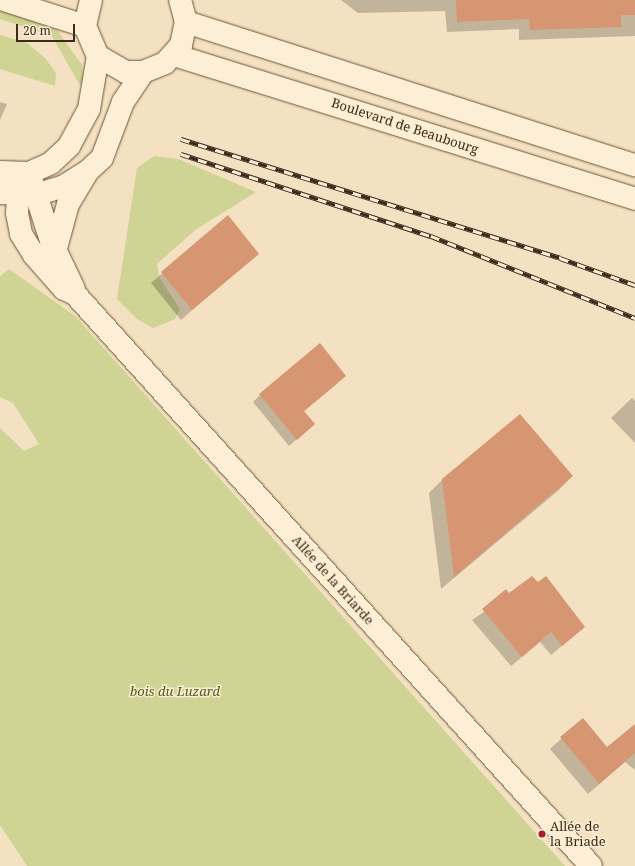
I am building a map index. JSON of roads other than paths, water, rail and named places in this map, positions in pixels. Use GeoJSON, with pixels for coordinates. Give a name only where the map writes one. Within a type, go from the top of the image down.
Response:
{"type":"FeatureCollection","features":[{"type":"Feature","properties":{"kind":"main road"},"geometry":{"type":"LineString","coordinates":[[4,0],[85,26]]}},
{"type":"Feature","properties":{"kind":"main road"},"geometry":{"type":"LineString","coordinates":[[0,172],[29,173],[51,163],[80,130],[93,93],[98,56],[85,26],[91,0]]}},
{"type":"Feature","properties":{"kind":"main road"},"geometry":{"type":"LineString","coordinates":[[98,56],[126,72],[143,72],[155,69],[174,55],[181,45],[186,22],[180,0]]}},
{"type":"Feature","properties":{"kind":"main road"},"geometry":{"type":"LineString","coordinates":[[186,22],[635,165]]}},
{"type":"Feature","properties":{"kind":"main road","name":"Boulevard de Beaubourg"},"geometry":{"type":"LineString","coordinates":[[174,55],[635,199]]}},
{"type":"Feature","properties":{"kind":"main road"},"geometry":{"type":"LineString","coordinates":[[18,195],[64,186],[88,171],[102,158],[123,102],[143,72]]}},
{"type":"Feature","properties":{"kind":"main road"},"geometry":{"type":"LineString","coordinates":[[56,248],[68,204],[88,171]]}},
{"type":"Feature","properties":{"kind":"main road"},"geometry":{"type":"LineString","coordinates":[[18,195],[29,173]]}},
{"type":"Feature","properties":{"kind":"main road","name":"Allée de la Briarde"},"geometry":{"type":"LineString","coordinates":[[18,195],[56,248],[75,294],[591,866]]}},
{"type":"Feature","properties":{"kind":"main road","name":"Allée de la Briarde"},"geometry":{"type":"LineString","coordinates":[[18,195],[19,224],[26,244],[64,289],[75,294]]}},
{"type":"Feature","properties":{"kind":"railway"},"geometry":{"type":"LineString","coordinates":[[181,139],[560,258],[635,285]]}},
{"type":"Feature","properties":{"kind":"railway"},"geometry":{"type":"LineString","coordinates":[[181,154],[431,236],[635,318]]}},
{"type":"Feature","properties":{"kind":"place","name":"Allée de la Briade"},"geometry":{"type":"Point","coordinates":[542,834]}},
{"type":"Feature","properties":{"kind":"park label","name":"bois du Luzard"},"geometry":{"type":"Point","coordinates":[175,691]}}]}
